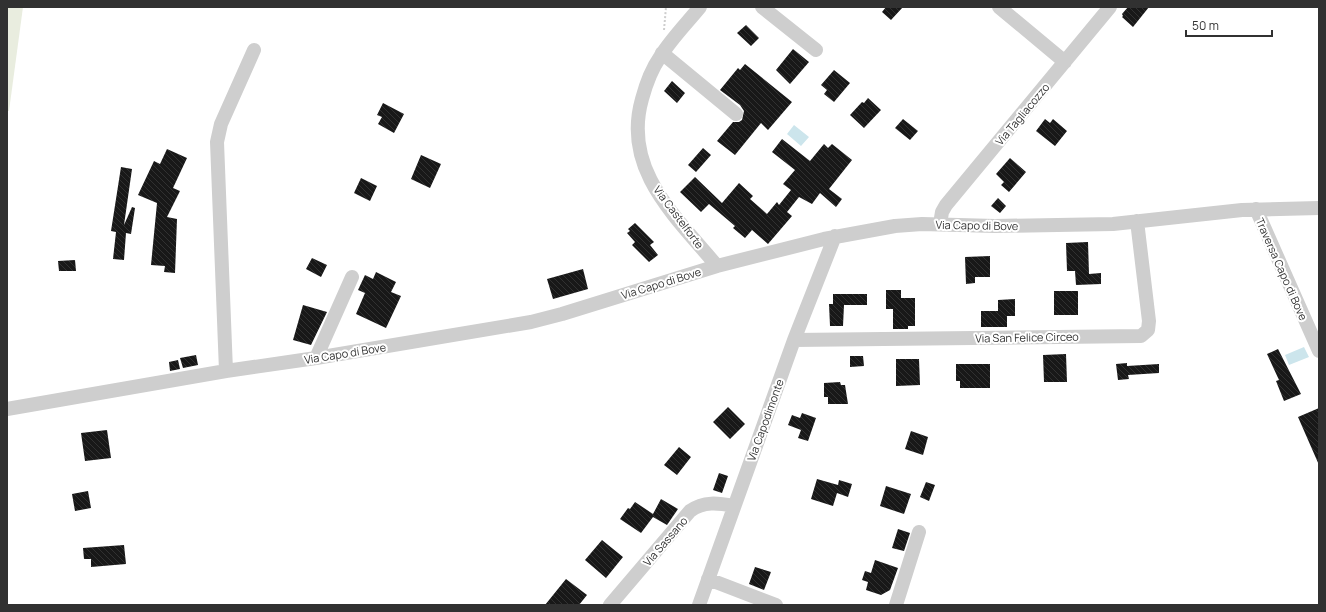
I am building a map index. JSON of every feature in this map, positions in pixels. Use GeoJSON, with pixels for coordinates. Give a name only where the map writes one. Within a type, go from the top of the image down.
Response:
{"type":"FeatureCollection","features":[{"type":"Feature","properties":{"kind":"street","name":"Via Castelforte"},"geometry":{"type":"LineString","coordinates":[[700,7],[662,53],[648,78],[640,104],[637,128],[639,154],[650,178],[664,201],[717,266]]}},
{"type":"Feature","properties":{"kind":"street"},"geometry":{"type":"LineString","coordinates":[[762,7],[816,50]]}},
{"type":"Feature","properties":{"kind":"street"},"geometry":{"type":"LineString","coordinates":[[999,7],[1065,62]]}},
{"type":"Feature","properties":{"kind":"street","name":"Via Tagliacozzo"},"geometry":{"type":"LineString","coordinates":[[940,224],[942,212],[946,205],[1110,7]]}},
{"type":"Feature","properties":{"kind":"street"},"geometry":{"type":"LineString","coordinates":[[226,371],[217,142],[220,124],[254,50]]}},
{"type":"Feature","properties":{"kind":"street"},"geometry":{"type":"LineString","coordinates":[[662,53],[736,114]]}},
{"type":"Feature","properties":{"kind":"street","name":"Via Capo di Bove"},"geometry":{"type":"LineString","coordinates":[[7,408],[535,321],[717,266],[835,236],[904,225],[1100,224],[1137,222],[1256,209],[1319,208]]}},
{"type":"Feature","properties":{"kind":"street","name":"Traversa Capo di Bove"},"geometry":{"type":"LineString","coordinates":[[1256,209],[1319,351]]}},
{"type":"Feature","properties":{"kind":"street","name":"Via San Felice Circeo"},"geometry":{"type":"LineString","coordinates":[[794,340],[1141,336],[1148,330],[1149,321],[1137,222]]}},
{"type":"Feature","properties":{"kind":"street","name":"Via Capodimonte"},"geometry":{"type":"LineString","coordinates":[[699,605],[794,340],[835,236]]}},
{"type":"Feature","properties":{"kind":"street"},"geometry":{"type":"LineString","coordinates":[[316,358],[352,277]]}},
{"type":"Feature","properties":{"kind":"street","name":"Via Sassano"},"geometry":{"type":"LineString","coordinates":[[610,605],[690,511],[708,503],[734,506]]}},
{"type":"Feature","properties":{"kind":"street"},"geometry":{"type":"LineString","coordinates":[[896,605],[919,532]]}},
{"type":"Feature","properties":{"kind":"street"},"geometry":{"type":"LineString","coordinates":[[708,579],[776,605]]}},
{"type":"Feature","properties":{"kind":"shaded area"},"geometry":{"type":"Polygon","coordinates":[[[7,7],[23,7],[9,111],[7,111],[7,7]]]}},
{"type":"Feature","properties":{"kind":"water"},"geometry":{"type":"Polygon","coordinates":[[[794,125],[809,137],[801,146],[787,134],[794,125]]]}},
{"type":"Feature","properties":{"kind":"water"},"geometry":{"type":"Polygon","coordinates":[[[1304,347],[1309,357],[1289,365],[1285,355],[1304,347]]]}},
{"type":"Feature","properties":{"kind":"building"},"geometry":{"type":"Polygon","coordinates":[[[886,7],[903,7],[891,20],[882,12],[886,7]]]}},
{"type":"Feature","properties":{"kind":"building"},"geometry":{"type":"Polygon","coordinates":[[[1128,7],[1149,7],[1133,27],[1122,17],[1122,14],[1128,7]]]}},
{"type":"Feature","properties":{"kind":"building"},"geometry":{"type":"Polygon","coordinates":[[[746,25],[759,38],[751,46],[737,33],[746,25]]]}},
{"type":"Feature","properties":{"kind":"building"},"geometry":{"type":"Polygon","coordinates":[[[793,49],[809,62],[790,84],[776,70],[793,49]]]}},
{"type":"Feature","properties":{"kind":"building"},"geometry":{"type":"Polygon","coordinates":[[[745,64],[792,102],[768,130],[761,123],[735,155],[717,141],[733,122],[739,122],[742,120],[744,111],[740,105],[720,90],[738,68],[740,70],[745,64]]]}},
{"type":"Feature","properties":{"kind":"building"},"geometry":{"type":"Polygon","coordinates":[[[834,70],[850,83],[834,102],[824,94],[827,90],[821,85],[834,70]]]}},
{"type":"Feature","properties":{"kind":"building"},"geometry":{"type":"Polygon","coordinates":[[[672,81],[685,93],[677,103],[664,91],[672,81]]]}},
{"type":"Feature","properties":{"kind":"building"},"geometry":{"type":"Polygon","coordinates":[[[868,98],[881,110],[864,128],[850,115],[862,102],[864,103],[868,98]]]}},
{"type":"Feature","properties":{"kind":"building"},"geometry":{"type":"Polygon","coordinates":[[[383,103],[404,114],[394,133],[378,124],[382,117],[377,115],[383,103]]]}},
{"type":"Feature","properties":{"kind":"building"},"geometry":{"type":"Polygon","coordinates":[[[903,119],[918,131],[910,140],[895,128],[903,119]]]}},
{"type":"Feature","properties":{"kind":"building"},"geometry":{"type":"Polygon","coordinates":[[[1045,119],[1050,123],[1053,119],[1067,131],[1055,146],[1036,131],[1045,119]]]}},
{"type":"Feature","properties":{"kind":"building"},"geometry":{"type":"Polygon","coordinates":[[[782,139],[810,161],[824,144],[828,148],[832,144],[852,160],[829,189],[842,199],[836,207],[820,193],[812,204],[799,197],[787,212],[792,216],[768,244],[752,230],[745,238],[733,228],[735,226],[709,204],[701,212],[680,192],[695,177],[722,203],[739,183],[753,196],[750,199],[767,214],[777,202],[779,205],[791,190],[783,184],[795,170],[772,152],[782,139]]]}},
{"type":"Feature","properties":{"kind":"building"},"geometry":{"type":"Polygon","coordinates":[[[703,148],[711,155],[696,172],[688,165],[703,148]]]}},
{"type":"Feature","properties":{"kind":"building"},"geometry":{"type":"Polygon","coordinates":[[[167,149],[187,158],[173,188],[180,191],[167,217],[177,219],[175,273],[164,272],[165,266],[151,265],[157,203],[138,195],[154,161],[160,164],[167,149]]]}},
{"type":"Feature","properties":{"kind":"building"},"geometry":{"type":"Polygon","coordinates":[[[421,155],[441,164],[430,188],[411,179],[421,155]]]}},
{"type":"Feature","properties":{"kind":"building"},"geometry":{"type":"Polygon","coordinates":[[[1010,158],[1026,172],[1009,192],[1001,185],[1004,182],[996,174],[1010,158]]]}},
{"type":"Feature","properties":{"kind":"building"},"geometry":{"type":"Polygon","coordinates":[[[121,167],[132,169],[124,225],[132,207],[135,208],[131,234],[126,233],[124,260],[113,259],[116,232],[111,231],[121,167]]]}},
{"type":"Feature","properties":{"kind":"building"},"geometry":{"type":"Polygon","coordinates":[[[361,178],[377,186],[370,201],[354,193],[361,178]]]}},
{"type":"Feature","properties":{"kind":"building"},"geometry":{"type":"Polygon","coordinates":[[[998,198],[1006,206],[1000,213],[991,206],[998,198]]]}},
{"type":"Feature","properties":{"kind":"building"},"geometry":{"type":"Polygon","coordinates":[[[635,223],[654,242],[650,245],[658,255],[649,262],[632,245],[635,242],[627,233],[630,231],[628,229],[635,223]]]}},
{"type":"Feature","properties":{"kind":"building"},"geometry":{"type":"Polygon","coordinates":[[[1088,242],[1089,274],[1101,273],[1101,284],[1076,285],[1075,271],[1067,271],[1066,243],[1088,242]]]}},
{"type":"Feature","properties":{"kind":"building"},"geometry":{"type":"Polygon","coordinates":[[[990,256],[990,277],[975,277],[975,283],[966,284],[965,257],[990,256]]]}},
{"type":"Feature","properties":{"kind":"building"},"geometry":{"type":"Polygon","coordinates":[[[312,258],[327,265],[321,277],[306,269],[312,258]]]}},
{"type":"Feature","properties":{"kind":"building"},"geometry":{"type":"Polygon","coordinates":[[[75,260],[76,271],[59,271],[58,261],[75,260]]]}},
{"type":"Feature","properties":{"kind":"building"},"geometry":{"type":"Polygon","coordinates":[[[583,269],[588,289],[553,299],[547,279],[583,269]]]}},
{"type":"Feature","properties":{"kind":"building"},"geometry":{"type":"Polygon","coordinates":[[[376,272],[396,282],[391,292],[401,296],[386,328],[356,314],[365,293],[358,290],[365,275],[373,279],[376,272]]]}},
{"type":"Feature","properties":{"kind":"building"},"geometry":{"type":"Polygon","coordinates":[[[886,290],[901,290],[901,298],[915,298],[915,326],[908,326],[908,329],[893,329],[893,309],[886,309],[886,290]]]}},
{"type":"Feature","properties":{"kind":"building"},"geometry":{"type":"Polygon","coordinates":[[[1054,291],[1078,291],[1078,315],[1054,315],[1054,291]]]}},
{"type":"Feature","properties":{"kind":"building"},"geometry":{"type":"Polygon","coordinates":[[[833,294],[867,294],[867,305],[844,305],[843,326],[830,326],[829,304],[833,304],[833,294]]]}},
{"type":"Feature","properties":{"kind":"building"},"geometry":{"type":"Polygon","coordinates":[[[1015,299],[1015,316],[1007,316],[1007,327],[981,327],[981,311],[998,311],[998,300],[1015,299]]]}},
{"type":"Feature","properties":{"kind":"building"},"geometry":{"type":"Polygon","coordinates":[[[303,305],[327,312],[311,345],[293,340],[303,305]]]}},
{"type":"Feature","properties":{"kind":"building"},"geometry":{"type":"Polygon","coordinates":[[[1278,349],[1301,394],[1284,401],[1276,381],[1279,380],[1267,354],[1278,349]]]}},
{"type":"Feature","properties":{"kind":"building"},"geometry":{"type":"Polygon","coordinates":[[[1066,354],[1067,382],[1044,382],[1043,355],[1066,354]]]}},
{"type":"Feature","properties":{"kind":"building"},"geometry":{"type":"Polygon","coordinates":[[[196,355],[198,365],[183,368],[180,358],[196,355]]]}},
{"type":"Feature","properties":{"kind":"building"},"geometry":{"type":"Polygon","coordinates":[[[850,356],[863,356],[864,366],[850,367],[850,356]]]}},
{"type":"Feature","properties":{"kind":"building"},"geometry":{"type":"Polygon","coordinates":[[[896,359],[919,359],[920,385],[896,386],[896,359]]]}},
{"type":"Feature","properties":{"kind":"building"},"geometry":{"type":"Polygon","coordinates":[[[178,360],[180,369],[170,371],[169,362],[178,360]]]}},
{"type":"Feature","properties":{"kind":"building"},"geometry":{"type":"Polygon","coordinates":[[[1127,363],[1127,366],[1159,364],[1159,373],[1128,375],[1129,379],[1118,380],[1116,364],[1127,363]]]}},
{"type":"Feature","properties":{"kind":"building"},"geometry":{"type":"Polygon","coordinates":[[[956,364],[990,364],[990,388],[960,388],[960,381],[956,381],[956,364]]]}},
{"type":"Feature","properties":{"kind":"building"},"geometry":{"type":"Polygon","coordinates":[[[840,382],[841,385],[845,385],[848,404],[828,404],[828,397],[824,397],[824,383],[840,382]]]}},
{"type":"Feature","properties":{"kind":"building"},"geometry":{"type":"Polygon","coordinates":[[[728,407],[745,424],[730,439],[713,422],[728,407]]]}},
{"type":"Feature","properties":{"kind":"building"},"geometry":{"type":"Polygon","coordinates":[[[1319,408],[1319,465],[1298,417],[1319,408]]]}},
{"type":"Feature","properties":{"kind":"building"},"geometry":{"type":"Polygon","coordinates":[[[802,413],[816,418],[808,441],[798,438],[801,430],[788,425],[792,415],[800,418],[802,413]]]}},
{"type":"Feature","properties":{"kind":"building"},"geometry":{"type":"Polygon","coordinates":[[[107,430],[111,458],[85,461],[81,433],[107,430]]]}},
{"type":"Feature","properties":{"kind":"building"},"geometry":{"type":"Polygon","coordinates":[[[911,431],[928,437],[923,455],[905,449],[911,431]]]}},
{"type":"Feature","properties":{"kind":"building"},"geometry":{"type":"Polygon","coordinates":[[[679,447],[691,457],[677,475],[664,465],[679,447]]]}},
{"type":"Feature","properties":{"kind":"building"},"geometry":{"type":"Polygon","coordinates":[[[719,473],[728,476],[722,493],[713,490],[719,473]]]}},
{"type":"Feature","properties":{"kind":"building"},"geometry":{"type":"Polygon","coordinates":[[[817,479],[838,485],[839,480],[852,484],[848,497],[837,493],[833,506],[811,499],[817,479]]]}},
{"type":"Feature","properties":{"kind":"building"},"geometry":{"type":"Polygon","coordinates":[[[926,482],[935,485],[929,501],[920,497],[926,482]]]}},
{"type":"Feature","properties":{"kind":"building"},"geometry":{"type":"Polygon","coordinates":[[[886,486],[911,494],[904,514],[880,506],[886,486]]]}},
{"type":"Feature","properties":{"kind":"building"},"geometry":{"type":"Polygon","coordinates":[[[88,491],[91,508],[75,511],[72,494],[88,491]]]}},
{"type":"Feature","properties":{"kind":"building"},"geometry":{"type":"Polygon","coordinates":[[[661,499],[678,509],[667,525],[653,517],[641,533],[620,519],[628,508],[630,509],[635,502],[653,514],[661,499]]]}},
{"type":"Feature","properties":{"kind":"building"},"geometry":{"type":"Polygon","coordinates":[[[898,529],[910,533],[904,551],[892,548],[898,529]]]}},
{"type":"Feature","properties":{"kind":"building"},"geometry":{"type":"Polygon","coordinates":[[[602,540],[623,557],[606,578],[585,560],[602,540]]]}},
{"type":"Feature","properties":{"kind":"building"},"geometry":{"type":"Polygon","coordinates":[[[124,545],[126,564],[91,567],[91,559],[84,559],[83,548],[124,545]]]}},
{"type":"Feature","properties":{"kind":"building"},"geometry":{"type":"Polygon","coordinates":[[[875,560],[898,568],[890,590],[881,595],[866,590],[868,582],[862,580],[865,571],[871,573],[875,560]]]}},
{"type":"Feature","properties":{"kind":"building"},"geometry":{"type":"Polygon","coordinates":[[[755,567],[771,572],[764,590],[749,584],[755,567]]]}},
{"type":"Feature","properties":{"kind":"building"},"geometry":{"type":"Polygon","coordinates":[[[566,579],[587,595],[579,605],[545,605],[566,579]]]}}]}
